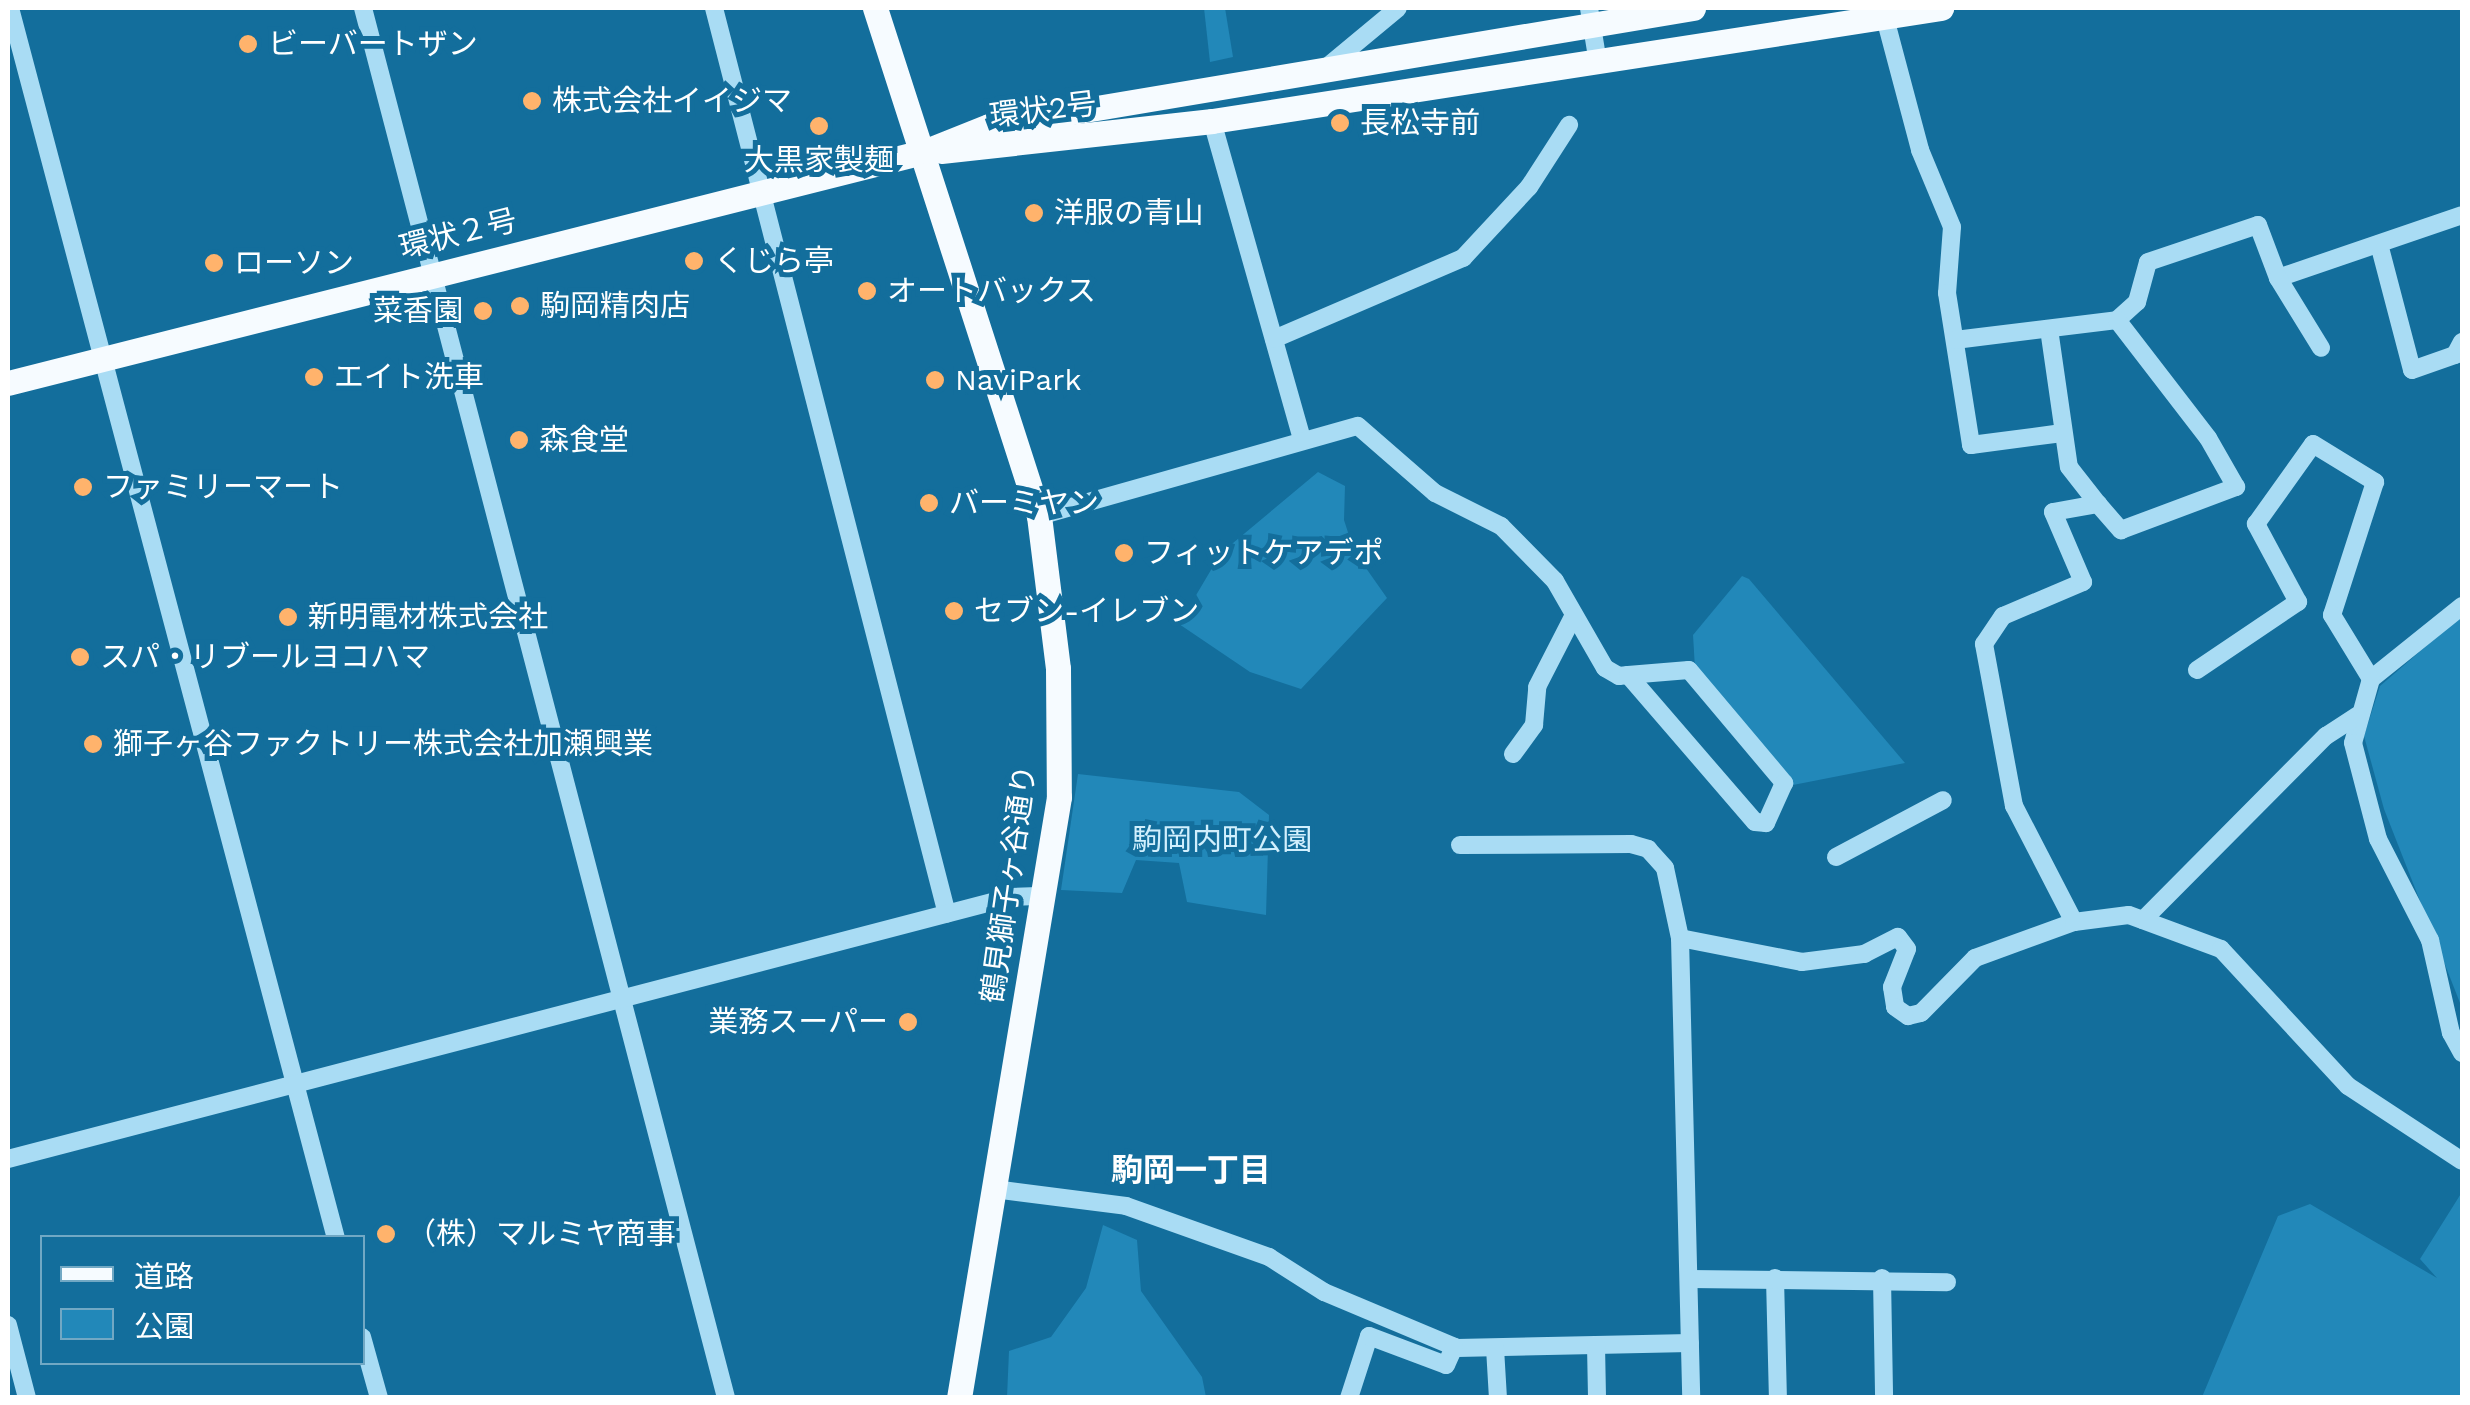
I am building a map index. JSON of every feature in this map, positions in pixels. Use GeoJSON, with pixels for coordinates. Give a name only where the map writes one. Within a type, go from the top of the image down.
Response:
{"type":"FeatureCollection","features":[{"type":"Feature","properties":{"kind":"main road","name":"鶴見獅子ヶ谷通り"},"geometry":{"type":"LineString","coordinates":[[877,8],[926,151],[1039,516],[1058,669],[1059,796],[959,1398]]}},
{"type":"Feature","properties":{"kind":"main road","name":"環状2号"},"geometry":{"type":"LineString","coordinates":[[926,151],[989,126],[1326,68],[1590,16],[1693,8]]}},
{"type":"Feature","properties":{"kind":"main road","name":"環状2号"},"geometry":{"type":"LineString","coordinates":[[926,151],[988,151],[1212,121],[1942,8]]}},
{"type":"Feature","properties":{"kind":"main road","name":"環状２号"},"geometry":{"type":"LineString","coordinates":[[8,383],[926,151]]}},
{"type":"Feature","properties":{"kind":"street"},"geometry":{"type":"LineString","coordinates":[[10,8],[335,1235]]}},
{"type":"Feature","properties":{"kind":"street"},"geometry":{"type":"LineString","coordinates":[[363,8],[726,1398]]}},
{"type":"Feature","properties":{"kind":"street"},"geometry":{"type":"LineString","coordinates":[[714,8],[948,914]]}},
{"type":"Feature","properties":{"kind":"street"},"geometry":{"type":"LineString","coordinates":[[1326,68],[1398,8]]}},
{"type":"Feature","properties":{"kind":"street"},"geometry":{"type":"LineString","coordinates":[[1590,16],[1598,63]]}},
{"type":"Feature","properties":{"kind":"street"},"geometry":{"type":"LineString","coordinates":[[1885,18],[1920,150],[1952,227],[1947,294],[1971,445],[2062,433]]}},
{"type":"Feature","properties":{"kind":"street"},"geometry":{"type":"LineString","coordinates":[[1212,121],[1302,440]]}},
{"type":"Feature","properties":{"kind":"street"},"geometry":{"type":"LineString","coordinates":[[1274,339],[1462,258],[1529,187],[1569,125]]}},
{"type":"Feature","properties":{"kind":"street"},"geometry":{"type":"LineString","coordinates":[[2278,278],[2462,215]]}},
{"type":"Feature","properties":{"kind":"street"},"geometry":{"type":"LineString","coordinates":[[1955,340],[2118,320],[2137,302],[2148,262],[2258,226],[2278,278],[2321,348]]}},
{"type":"Feature","properties":{"kind":"street"},"geometry":{"type":"LineString","coordinates":[[2379,244],[2412,370],[2455,355],[2462,342]]}},
{"type":"Feature","properties":{"kind":"street"},"geometry":{"type":"LineString","coordinates":[[2049,329],[2069,467],[2122,530],[2236,487],[2208,438],[2118,320]]}},
{"type":"Feature","properties":{"kind":"street"},"geometry":{"type":"LineString","coordinates":[[1039,516],[1358,426],[1435,493],[1501,526],[1555,581],[1605,668],[1628,675],[1689,670],[1784,783],[1766,823],[1755,822],[1628,675]]}},
{"type":"Feature","properties":{"kind":"street"},"geometry":{"type":"LineString","coordinates":[[2197,670],[2298,602],[2256,524],[2312,444],[2375,482],[2332,615],[2370,679]]}},
{"type":"Feature","properties":{"kind":"street"},"geometry":{"type":"LineString","coordinates":[[2074,922],[2014,806],[1984,644],[2003,616],[2083,582],[2053,512],[2098,504]]}},
{"type":"Feature","properties":{"kind":"street"},"geometry":{"type":"LineString","coordinates":[[2462,606],[2370,679],[2357,716],[2357,774],[2378,839],[2430,940],[2451,1033],[2462,1054]]}},
{"type":"Feature","properties":{"kind":"street"},"geometry":{"type":"LineString","coordinates":[[1513,754],[1534,726],[1537,688],[1573,617]]}},
{"type":"Feature","properties":{"kind":"street"},"geometry":{"type":"LineString","coordinates":[[2143,920],[2326,736],[2357,716]]}},
{"type":"Feature","properties":{"kind":"street"},"geometry":{"type":"LineString","coordinates":[[1836,857],[1943,800]]}},
{"type":"Feature","properties":{"kind":"street"},"geometry":{"type":"LineString","coordinates":[[1460,845],[1630,844],[1648,850],[1666,868],[1680,938],[1691,1398]]}},
{"type":"Feature","properties":{"kind":"street"},"geometry":{"type":"LineString","coordinates":[[8,1159],[621,996],[1026,894],[1045,896]]}},
{"type":"Feature","properties":{"kind":"street"},"geometry":{"type":"LineString","coordinates":[[1680,938],[1802,962],[1864,954],[1898,937],[1907,949],[1892,987],[1895,1006],[1908,1016],[1921,1013],[1975,958],[2074,922],[2128,915],[2221,949],[2348,1086],[2462,1160]]}},
{"type":"Feature","properties":{"kind":"street"},"geometry":{"type":"LineString","coordinates":[[994,1189],[1126,1206],[1269,1257],[1324,1292],[1454,1347],[1690,1343]]}},
{"type":"Feature","properties":{"kind":"street"},"geometry":{"type":"LineString","coordinates":[[1775,1278],[1778,1398]]}},
{"type":"Feature","properties":{"kind":"street"},"geometry":{"type":"LineString","coordinates":[[1689,1279],[1882,1278],[1947,1282]]}},
{"type":"Feature","properties":{"kind":"street"},"geometry":{"type":"LineString","coordinates":[[1882,1278],[1884,1398]]}},
{"type":"Feature","properties":{"kind":"street"},"geometry":{"type":"LineString","coordinates":[[8,1324],[26,1398]]}},
{"type":"Feature","properties":{"kind":"street"},"geometry":{"type":"LineString","coordinates":[[1349,1398],[1369,1336],[1446,1365],[1454,1347]]}},
{"type":"Feature","properties":{"kind":"street"},"geometry":{"type":"LineString","coordinates":[[1596,1346],[1597,1398]]}},
{"type":"Feature","properties":{"kind":"street"},"geometry":{"type":"LineString","coordinates":[[365,1348],[379,1398]]}},
{"type":"Feature","properties":{"kind":"street"},"geometry":{"type":"LineString","coordinates":[[1495,1348],[1498,1398]]}},
{"type":"Feature","properties":{"kind":"green space"},"geometry":{"type":"Polygon","coordinates":[[[1204,8],[1225,8],[1233,57],[1210,62],[1204,8]]]}},
{"type":"Feature","properties":{"kind":"green space"},"geometry":{"type":"Polygon","coordinates":[[[1318,472],[1345,486],[1344,520],[1354,551],[1387,598],[1301,689],[1250,672],[1179,624],[1221,553],[1318,472]]]}},
{"type":"Feature","properties":{"kind":"green space"},"geometry":{"type":"Polygon","coordinates":[[[1742,576],[1749,579],[1905,763],[1793,785],[1695,668],[1693,635],[1742,576]]]}},
{"type":"Feature","properties":{"kind":"green space"},"geometry":{"type":"Polygon","coordinates":[[[2462,615],[2462,1008],[2384,809],[2364,736],[2380,686],[2462,615]]]}},
{"type":"Feature","properties":{"kind":"green space","name":"駒岡内町公園"},"geometry":{"type":"Polygon","coordinates":[[[1078,774],[1239,792],[1269,815],[1266,915],[1187,902],[1179,863],[1136,860],[1122,893],[1061,890],[1078,774]]]}},
{"type":"Feature","properties":{"kind":"green space"},"geometry":{"type":"Polygon","coordinates":[[[2462,1192],[2462,1397],[2202,1397],[2278,1216],[2310,1204],[2437,1278],[2420,1259],[2462,1192]]]}},
{"type":"Feature","properties":{"kind":"green space"},"geometry":{"type":"Polygon","coordinates":[[[1103,1225],[1137,1240],[1141,1291],[1202,1377],[1206,1397],[1007,1397],[1009,1351],[1051,1337],[1086,1288],[1103,1225]]]}},
{"type":"Feature","properties":{"kind":"place","name":"ビーバートザン"},"geometry":{"type":"Point","coordinates":[248,44]}},
{"type":"Feature","properties":{"kind":"place","name":"株式会社イイジマ"},"geometry":{"type":"Point","coordinates":[532,101]}},
{"type":"Feature","properties":{"kind":"place","name":"長松寺前"},"geometry":{"type":"Point","coordinates":[1340,123]}},
{"type":"Feature","properties":{"kind":"place","name":"大黒家製麺"},"geometry":{"type":"Point","coordinates":[819,126]}},
{"type":"Feature","properties":{"kind":"place","name":"洋服の青山"},"geometry":{"type":"Point","coordinates":[1034,213]}},
{"type":"Feature","properties":{"kind":"place","name":"くじら亭"},"geometry":{"type":"Point","coordinates":[694,261]}},
{"type":"Feature","properties":{"kind":"place","name":"ローソン"},"geometry":{"type":"Point","coordinates":[214,263]}},
{"type":"Feature","properties":{"kind":"place","name":"オートバックス"},"geometry":{"type":"Point","coordinates":[867,291]}},
{"type":"Feature","properties":{"kind":"place","name":"駒岡精肉店"},"geometry":{"type":"Point","coordinates":[520,306]}},
{"type":"Feature","properties":{"kind":"place","name":"菜香園"},"geometry":{"type":"Point","coordinates":[483,311]}},
{"type":"Feature","properties":{"kind":"place","name":"エイト洗車"},"geometry":{"type":"Point","coordinates":[314,377]}},
{"type":"Feature","properties":{"kind":"place","name":"NaviPark"},"geometry":{"type":"Point","coordinates":[935,380]}},
{"type":"Feature","properties":{"kind":"place","name":"森食堂"},"geometry":{"type":"Point","coordinates":[519,440]}},
{"type":"Feature","properties":{"kind":"place","name":"ファミリーマート"},"geometry":{"type":"Point","coordinates":[83,487]}},
{"type":"Feature","properties":{"kind":"place","name":"バーミヤン"},"geometry":{"type":"Point","coordinates":[929,503]}},
{"type":"Feature","properties":{"kind":"place","name":"フィットケアデポ"},"geometry":{"type":"Point","coordinates":[1124,553]}},
{"type":"Feature","properties":{"kind":"place","name":"セブン-イレブン"},"geometry":{"type":"Point","coordinates":[954,611]}},
{"type":"Feature","properties":{"kind":"place","name":"新明電材株式会社"},"geometry":{"type":"Point","coordinates":[288,617]}},
{"type":"Feature","properties":{"kind":"place","name":"スパ・リブールヨコハマ"},"geometry":{"type":"Point","coordinates":[80,657]}},
{"type":"Feature","properties":{"kind":"place","name":"獅子ヶ谷ファクトリー株式会社加瀬興業"},"geometry":{"type":"Point","coordinates":[93,744]}},
{"type":"Feature","properties":{"kind":"place","name":"業務スーパー"},"geometry":{"type":"Point","coordinates":[908,1022]}},
{"type":"Feature","properties":{"kind":"place","name":"（株）マルミヤ商事"},"geometry":{"type":"Point","coordinates":[386,1234]}},
{"type":"Feature","properties":{"kind":"district","name":"駒岡一丁目"},"geometry":{"type":"Point","coordinates":[1191,1170]}}]}
